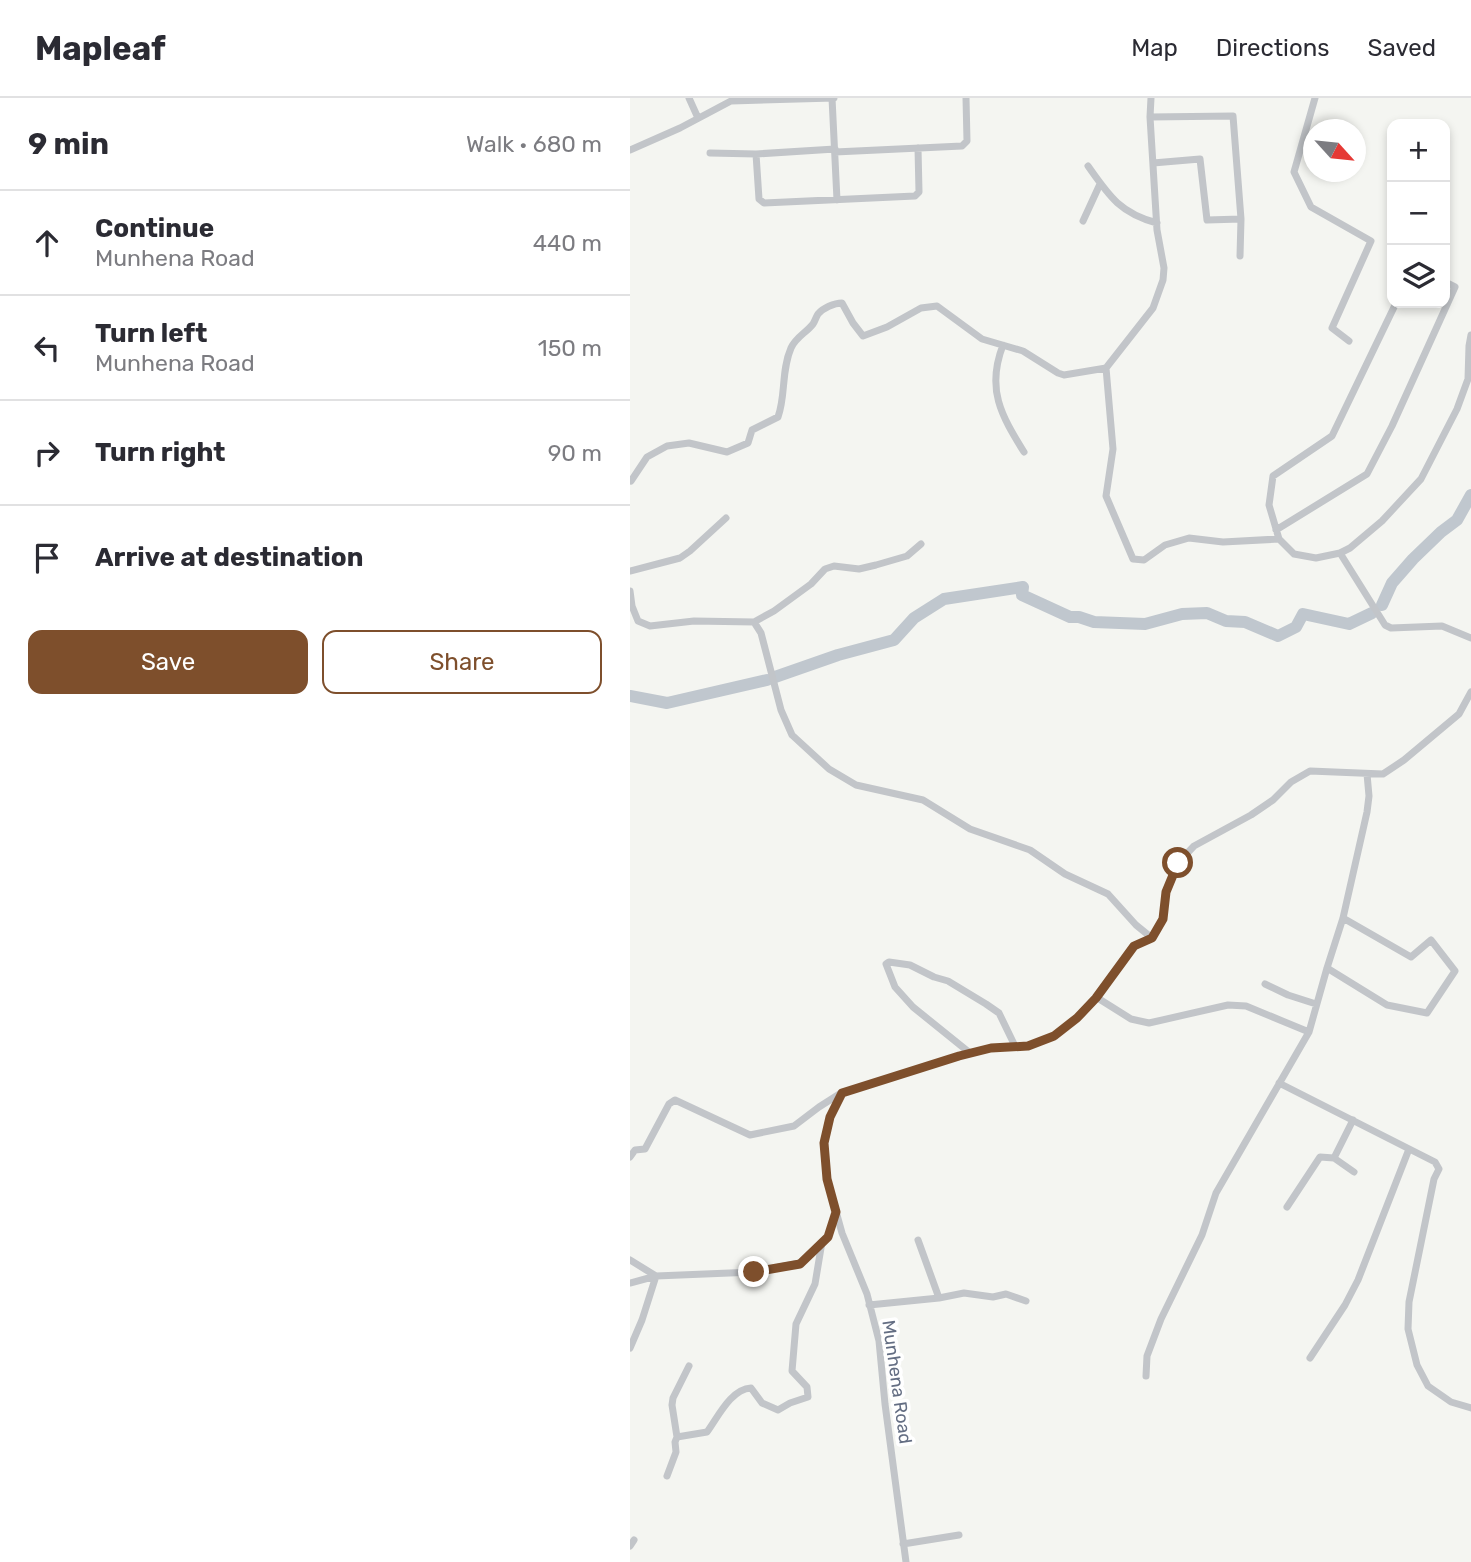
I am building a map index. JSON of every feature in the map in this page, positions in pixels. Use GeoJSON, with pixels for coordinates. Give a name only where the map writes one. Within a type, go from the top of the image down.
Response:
{"type":"FeatureCollection","features":[{"type":"Feature","properties":{"kind":"street"},"geometry":{"type":"LineString","coordinates":[[689,98],[698,118]]}},
{"type":"Feature","properties":{"kind":"street"},"geometry":{"type":"LineString","coordinates":[[630,150],[732,101],[833,98],[837,200]]}},
{"type":"Feature","properties":{"kind":"street"},"geometry":{"type":"LineString","coordinates":[[710,153],[757,154],[962,146],[967,141],[966,98]]}},
{"type":"Feature","properties":{"kind":"street"},"geometry":{"type":"LineString","coordinates":[[630,482],[647,457],[667,446],[689,443],[727,452],[748,443],[752,430],[778,418],[783,403],[782,385],[786,363],[792,346],[812,325],[819,313],[834,303],[842,303],[863,336],[887,327],[921,308],[937,306],[982,339],[1023,351],[1058,373],[1064,375],[1106,368],[1153,308],[1163,279],[1150,98]]}},
{"type":"Feature","properties":{"kind":"street"},"geometry":{"type":"LineString","coordinates":[[1315,98],[1294,172],[1311,207],[1371,242],[1332,328],[1349,341]]}},
{"type":"Feature","properties":{"kind":"street"},"geometry":{"type":"LineString","coordinates":[[1150,117],[1233,116],[1241,219],[1240,256]]}},
{"type":"Feature","properties":{"kind":"street"},"geometry":{"type":"LineString","coordinates":[[757,154],[759,199],[764,203],[915,196],[919,192],[918,148]]}},
{"type":"Feature","properties":{"kind":"street"},"geometry":{"type":"LineString","coordinates":[[1153,163],[1200,159],[1207,220],[1241,219]]}},
{"type":"Feature","properties":{"kind":"street"},"geometry":{"type":"LineString","coordinates":[[1088,166],[1108,195],[1122,208],[1157,223]]}},
{"type":"Feature","properties":{"kind":"street"},"geometry":{"type":"LineString","coordinates":[[1083,221],[1100,184]]}},
{"type":"Feature","properties":{"kind":"street"},"geometry":{"type":"LineString","coordinates":[[1450,284],[1455,287],[1450,298]]}},
{"type":"Feature","properties":{"kind":"street"},"geometry":{"type":"LineString","coordinates":[[1393,308],[1332,436],[1273,476],[1269,505],[1279,539],[1294,554],[1315,558],[1350,548],[1382,521],[1422,479],[1457,409],[1468,379],[1471,335]]}},
{"type":"Feature","properties":{"kind":"street"},"geometry":{"type":"LineString","coordinates":[[1276,530],[1367,474],[1445,308]]}},
{"type":"Feature","properties":{"kind":"street"},"geometry":{"type":"LineString","coordinates":[[1003,345],[995,374],[998,401],[1006,422],[1024,452]]}},
{"type":"Feature","properties":{"kind":"street"},"geometry":{"type":"LineString","coordinates":[[1106,368],[1113,449],[1106,496],[1133,559],[1144,560],[1165,545],[1189,538],[1223,542],[1279,539]]}},
{"type":"Feature","properties":{"kind":"street"},"geometry":{"type":"LineString","coordinates":[[630,571],[680,558],[726,518]]}},
{"type":"Feature","properties":{"kind":"street"},"geometry":{"type":"LineString","coordinates":[[630,592],[638,621],[650,626],[694,621],[754,622],[811,584],[825,569],[834,566],[859,569],[876,565],[907,556],[921,544]]}},
{"type":"Feature","properties":{"kind":"street"},"geometry":{"type":"LineString","coordinates":[[1340,553],[1385,625],[1391,628],[1442,626],[1471,638]]}},
{"type":"Feature","properties":{"kind":"street"},"geometry":{"type":"LineString","coordinates":[[754,622],[761,633],[781,710],[792,735],[829,769],[856,785],[923,800],[970,829],[1030,850],[1065,874],[1108,894],[1136,925],[1152,938]]}},
{"type":"Feature","properties":{"kind":"street"},"geometry":{"type":"LineString","coordinates":[[630,1157],[635,1150],[645,1149],[669,1104],[675,1100],[750,1135],[794,1126],[842,1093],[970,1053],[991,1048],[1028,1046],[1054,1036],[1096,998],[1134,946],[1152,938],[1163,919],[1166,892],[1178,863],[1194,846],[1251,816],[1291,782],[1310,771],[1382,774],[1404,760],[1459,714],[1471,692]]}},
{"type":"Feature","properties":{"kind":"street"},"geometry":{"type":"LineString","coordinates":[[1146,1376],[1147,1356],[1161,1319],[1202,1235],[1216,1193],[1309,1032],[1343,918],[1367,812],[1367,774]]}},
{"type":"Feature","properties":{"kind":"street"},"geometry":{"type":"LineString","coordinates":[[1327,968],[1387,1005],[1427,1013],[1455,971],[1431,940],[1411,957],[1343,918]]}},
{"type":"Feature","properties":{"kind":"street"},"geometry":{"type":"LineString","coordinates":[[970,1053],[913,1007],[895,987],[886,964],[890,962],[910,965],[948,981],[986,1004],[999,1013],[1014,1046]]}},
{"type":"Feature","properties":{"kind":"street"},"geometry":{"type":"LineString","coordinates":[[1265,984],[1316,1004]]}},
{"type":"Feature","properties":{"kind":"street"},"geometry":{"type":"LineString","coordinates":[[1096,998],[1131,1019],[1149,1023],[1228,1005],[1246,1006],[1309,1032]]}},
{"type":"Feature","properties":{"kind":"street"},"geometry":{"type":"LineString","coordinates":[[1279,1083],[1435,1162],[1439,1169],[1434,1179],[1409,1301],[1408,1329],[1417,1365],[1428,1386],[1451,1402],[1471,1408]]}},
{"type":"Feature","properties":{"kind":"street","name":"Munhena Road"},"geometry":{"type":"LineString","coordinates":[[842,1093],[830,1117],[824,1143],[827,1179],[842,1233],[867,1294],[879,1341],[906,1562]]}},
{"type":"Feature","properties":{"kind":"street"},"geometry":{"type":"LineString","coordinates":[[1334,1158],[1353,1120]]}},
{"type":"Feature","properties":{"kind":"street"},"geometry":{"type":"LineString","coordinates":[[1310,1358],[1358,1280],[1409,1149]]}},
{"type":"Feature","properties":{"kind":"street"},"geometry":{"type":"LineString","coordinates":[[1287,1207],[1320,1157],[1334,1158],[1354,1172]]}},
{"type":"Feature","properties":{"kind":"street"},"geometry":{"type":"LineString","coordinates":[[630,1283],[656,1276],[754,1272],[800,1264],[828,1237],[836,1212]]}},
{"type":"Feature","properties":{"kind":"street"},"geometry":{"type":"LineString","coordinates":[[918,1240],[939,1298]]}},
{"type":"Feature","properties":{"kind":"street"},"geometry":{"type":"LineString","coordinates":[[677,1437],[707,1432],[718,1418],[724,1404],[744,1388],[751,1388],[762,1403],[778,1410],[808,1397],[807,1387],[792,1370],[796,1324],[815,1284],[822,1242]]}},
{"type":"Feature","properties":{"kind":"street"},"geometry":{"type":"LineString","coordinates":[[630,1260],[656,1276]]}},
{"type":"Feature","properties":{"kind":"street"},"geometry":{"type":"LineString","coordinates":[[630,1348],[656,1276]]}},
{"type":"Feature","properties":{"kind":"street"},"geometry":{"type":"LineString","coordinates":[[869,1305],[964,1293],[993,1297],[1006,1294],[1026,1301]]}},
{"type":"Feature","properties":{"kind":"street"},"geometry":{"type":"LineString","coordinates":[[667,1476],[676,1452],[673,1398],[689,1366]]}},
{"type":"Feature","properties":{"kind":"street"},"geometry":{"type":"LineString","coordinates":[[903,1544],[958,1535]]}},
{"type":"Feature","properties":{"kind":"waterway"},"geometry":{"type":"LineString","coordinates":[[1382,605],[1392,583],[1413,559],[1457,520],[1471,495]]}},
{"type":"Feature","properties":{"kind":"waterway"},"geometry":{"type":"LineString","coordinates":[[775,677],[838,655],[894,640],[914,618],[944,599],[1023,587],[1022,595],[1070,617],[1094,622],[1145,624],[1182,614],[1207,613],[1226,621],[1245,622],[1278,636],[1296,627],[1303,614],[1349,624],[1372,613]]}},
{"type":"Feature","properties":{"kind":"waterway"},"geometry":{"type":"LineString","coordinates":[[630,696],[667,703],[767,680]]}},
{"type":"Feature","properties":{"kind":"route"},"geometry":{"type":"LineString","coordinates":[[754,1272],[800,1264],[828,1237],[836,1212],[827,1179],[824,1143],[830,1117],[842,1093],[959,1056],[991,1048],[1028,1046],[1054,1036],[1096,998],[1134,946],[1152,938],[1163,919],[1166,892],[1178,863]]}}]}
